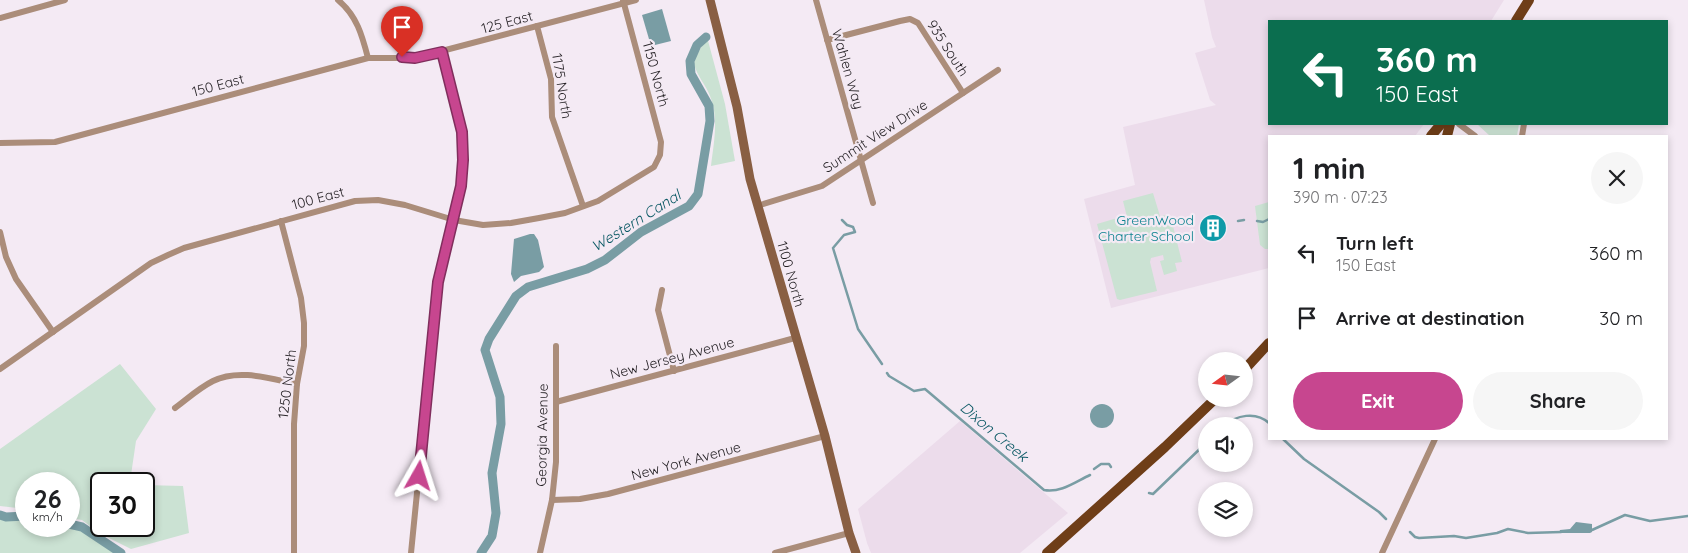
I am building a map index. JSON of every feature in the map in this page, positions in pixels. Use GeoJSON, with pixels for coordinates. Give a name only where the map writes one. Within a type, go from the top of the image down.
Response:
{"type":"FeatureCollection","features":[{"type":"Feature","properties":{"kind":"main road"},"geometry":{"type":"LineString","coordinates":[[1517,20],[1529,0]]}},
{"type":"Feature","properties":{"kind":"main road"},"geometry":{"type":"LineString","coordinates":[[1431,135],[1440,125]]}},
{"type":"Feature","properties":{"kind":"main road"},"geometry":{"type":"LineString","coordinates":[[1253,360],[1268,344]]}},
{"type":"Feature","properties":{"kind":"main road"},"geometry":{"type":"LineString","coordinates":[[1047,553],[1206,408]]}},
{"type":"Feature","properties":{"kind":"street"},"geometry":{"type":"LineString","coordinates":[[0,18],[64,0]]}},
{"type":"Feature","properties":{"kind":"street"},"geometry":{"type":"LineString","coordinates":[[338,0],[349,9],[359,25],[368,58]]}},
{"type":"Feature","properties":{"kind":"street","name":"125 East"},"geometry":{"type":"LineString","coordinates":[[442,52],[636,0]]}},
{"type":"Feature","properties":{"kind":"street","name":"1100 North"},"geometry":{"type":"LineString","coordinates":[[710,0],[737,106],[750,179],[825,436],[849,533],[856,553]]}},
{"type":"Feature","properties":{"kind":"street","name":"Wahlen Way"},"geometry":{"type":"LineString","coordinates":[[816,0],[873,203]]}},
{"type":"Feature","properties":{"kind":"street","name":"1150 North"},"geometry":{"type":"LineString","coordinates":[[624,2],[661,142],[660,155]]}},
{"type":"Feature","properties":{"kind":"street","name":"935 South"},"geometry":{"type":"LineString","coordinates":[[827,40],[900,21],[910,20],[918,23],[963,93]]}},
{"type":"Feature","properties":{"kind":"street","name":"1175 North"},"geometry":{"type":"LineString","coordinates":[[538,26],[551,79],[552,117],[584,206]]}},
{"type":"Feature","properties":{"kind":"street"},"geometry":{"type":"LineString","coordinates":[[411,553],[438,282],[461,186],[463,160],[462,132],[442,52]]}},
{"type":"Feature","properties":{"kind":"street","name":"150 East"},"geometry":{"type":"LineString","coordinates":[[0,143],[55,142],[368,58],[415,58],[442,52]]}},
{"type":"Feature","properties":{"kind":"street","name":"Summit View Drive"},"geometry":{"type":"LineString","coordinates":[[758,206],[822,186],[998,70]]}},
{"type":"Feature","properties":{"kind":"street"},"geometry":{"type":"LineString","coordinates":[[1460,125],[1474,135]]}},
{"type":"Feature","properties":{"kind":"street","name":"100 East"},"geometry":{"type":"LineString","coordinates":[[0,369],[151,263],[184,248],[355,201],[378,200],[404,205],[454,220],[483,225],[511,223],[565,213],[598,201],[654,166],[660,155]]}},
{"type":"Feature","properties":{"kind":"street","name":"1250 North"},"geometry":{"type":"LineString","coordinates":[[281,221],[301,298],[304,323],[304,346],[294,424],[294,553]]}},
{"type":"Feature","properties":{"kind":"street"},"geometry":{"type":"LineString","coordinates":[[0,232],[6,257],[16,279],[53,332]]}},
{"type":"Feature","properties":{"kind":"street"},"geometry":{"type":"LineString","coordinates":[[662,290],[658,310],[674,371]]}},
{"type":"Feature","properties":{"kind":"street","name":"New Jersey Avenue"},"geometry":{"type":"LineString","coordinates":[[556,402],[795,338]]}},
{"type":"Feature","properties":{"kind":"street","name":"Georgia Avenue"},"geometry":{"type":"LineString","coordinates":[[540,553],[552,500],[556,462],[556,346]]}},
{"type":"Feature","properties":{"kind":"street"},"geometry":{"type":"LineString","coordinates":[[175,408],[212,381],[228,376],[245,375],[298,384]]}},
{"type":"Feature","properties":{"kind":"street","name":"New York Avenue"},"geometry":{"type":"LineString","coordinates":[[552,500],[580,499],[608,494],[825,436]]}},
{"type":"Feature","properties":{"kind":"street"},"geometry":{"type":"LineString","coordinates":[[1382,553],[1435,440]]}},
{"type":"Feature","properties":{"kind":"street"},"geometry":{"type":"LineString","coordinates":[[775,553],[849,533]]}},
{"type":"Feature","properties":{"kind":"shaded area"},"geometry":{"type":"Polygon","coordinates":[[[1204,0],[1504,0],[1492,20],[1268,20],[1268,125],[1423,125],[1416,135],[1268,135],[1268,268],[1111,308],[1084,199],[1135,185],[1123,127],[1216,105],[1210,100],[1195,53],[1216,47],[1204,0]]]}},
{"type":"Feature","properties":{"kind":"shaded area"},"geometry":{"type":"Polygon","coordinates":[[[960,421],[1068,513],[1020,553],[871,553],[858,509],[960,421]]]}},
{"type":"Feature","properties":{"kind":"green space"},"geometry":{"type":"Polygon","coordinates":[[[707,37],[725,104],[735,161],[711,166],[715,130],[713,104],[694,64],[695,58],[707,37]]]}},
{"type":"Feature","properties":{"kind":"green space"},"geometry":{"type":"Polygon","coordinates":[[[1478,125],[1519,125],[1517,135],[1489,135],[1478,125]]]}},
{"type":"Feature","properties":{"kind":"green space"},"geometry":{"type":"Polygon","coordinates":[[[1153,193],[1160,216],[1167,215],[1171,218],[1182,262],[1175,263],[1177,271],[1164,275],[1160,261],[1164,260],[1163,255],[1151,258],[1150,262],[1157,291],[1120,300],[1117,299],[1097,224],[1124,216],[1127,217],[1123,201],[1153,193]]]}},
{"type":"Feature","properties":{"kind":"green space"},"geometry":{"type":"Polygon","coordinates":[[[1268,202],[1268,249],[1260,245],[1255,206],[1268,202]]]}},
{"type":"Feature","properties":{"kind":"green space"},"geometry":{"type":"Polygon","coordinates":[[[120,364],[156,409],[136,441],[131,472],[90,472],[90,526],[80,520],[80,472],[15,472],[15,508],[0,506],[0,449],[120,364]]]}},
{"type":"Feature","properties":{"kind":"green space"},"geometry":{"type":"Polygon","coordinates":[[[155,485],[183,486],[189,533],[131,549],[107,537],[155,537],[155,485]]]}},
{"type":"Feature","properties":{"kind":"green space"},"geometry":{"type":"Polygon","coordinates":[[[0,518],[15,520],[15,537],[80,537],[80,529],[114,553],[0,553],[0,518]]]}},
{"type":"Feature","properties":{"kind":"water"},"geometry":{"type":"Polygon","coordinates":[[[662,9],[671,41],[651,46],[642,15],[662,9]]]}},
{"type":"Feature","properties":{"kind":"water"},"geometry":{"type":"Polygon","coordinates":[[[534,234],[538,240],[544,267],[539,272],[521,276],[514,282],[511,274],[514,239],[534,234]]]}},
{"type":"Feature","properties":{"kind":"water"},"geometry":{"type":"Polygon","coordinates":[[[1102,404],[1110,408],[1114,416],[1110,424],[1102,428],[1094,424],[1090,416],[1094,408],[1102,404]]]}},
{"type":"Feature","properties":{"kind":"water"},"geometry":{"type":"Polygon","coordinates":[[[1576,522],[1592,524],[1592,532],[1559,533],[1560,530],[1570,529],[1576,522]]]}},
{"type":"Feature","properties":{"kind":"waterway","name":"Western Canal"},"geometry":{"type":"LineString","coordinates":[[481,553],[492,536],[496,513],[492,473],[501,424],[500,397],[485,350],[489,339],[516,296],[528,287],[587,269],[605,260],[641,232],[689,206],[698,194],[710,121],[709,106],[691,74],[690,61],[697,45],[706,37]]}},
{"type":"Feature","properties":{"kind":"waterway","name":"Dixon Creek"},"geometry":{"type":"LineString","coordinates":[[842,220],[847,225],[853,227],[855,232],[844,235],[833,248],[858,329],[882,364]]}},
{"type":"Feature","properties":{"kind":"waterway"},"geometry":{"type":"LineString","coordinates":[[1238,221],[1244,220]]}},
{"type":"Feature","properties":{"kind":"waterway"},"geometry":{"type":"LineString","coordinates":[[1257,221],[1263,222],[1268,220]]}},
{"type":"Feature","properties":{"kind":"waterway","name":"Dixon Creek"},"geometry":{"type":"LineString","coordinates":[[887,373],[914,391],[925,389],[1044,490],[1056,490],[1090,475]]}},
{"type":"Feature","properties":{"kind":"waterway","name":"Dixon Creek"},"geometry":{"type":"LineString","coordinates":[[1240,417],[1258,417],[1268,422]]}},
{"type":"Feature","properties":{"kind":"waterway","name":"Dixon Creek"},"geometry":{"type":"LineString","coordinates":[[1284,440],[1304,459],[1379,512],[1386,519]]}},
{"type":"Feature","properties":{"kind":"waterway","name":"Dixon Creek"},"geometry":{"type":"LineString","coordinates":[[1149,493],[1153,494],[1198,451]]}},
{"type":"Feature","properties":{"kind":"waterway","name":"Dixon Creek"},"geometry":{"type":"LineString","coordinates":[[1094,469],[1101,464],[1109,464],[1111,467]]}},
{"type":"Feature","properties":{"kind":"waterway","name":"Western Canal"},"geometry":{"type":"LineString","coordinates":[[0,515],[15,517]]}},
{"type":"Feature","properties":{"kind":"waterway","name":"Dixon Creek"},"geometry":{"type":"LineString","coordinates":[[1592,530],[1625,515],[1650,521],[1688,516]]}},
{"type":"Feature","properties":{"kind":"waterway","name":"Western Canal"},"geometry":{"type":"LineString","coordinates":[[80,527],[121,553]]}},
{"type":"Feature","properties":{"kind":"waterway","name":"Dixon Creek"},"geometry":{"type":"LineString","coordinates":[[1410,532],[1419,538],[1454,536],[1466,538],[1497,533],[1508,529],[1528,533],[1561,532]]}},
{"type":"Feature","properties":{"kind":"place","name":"GreenWood Charter School"},"geometry":{"type":"Point","coordinates":[1213,228]}},
{"type":"Feature","properties":{"kind":"route"},"geometry":{"type":"LineString","coordinates":[[402,57],[415,58],[442,52],[462,132],[463,160],[461,186],[438,282],[419,476]]}}]}
